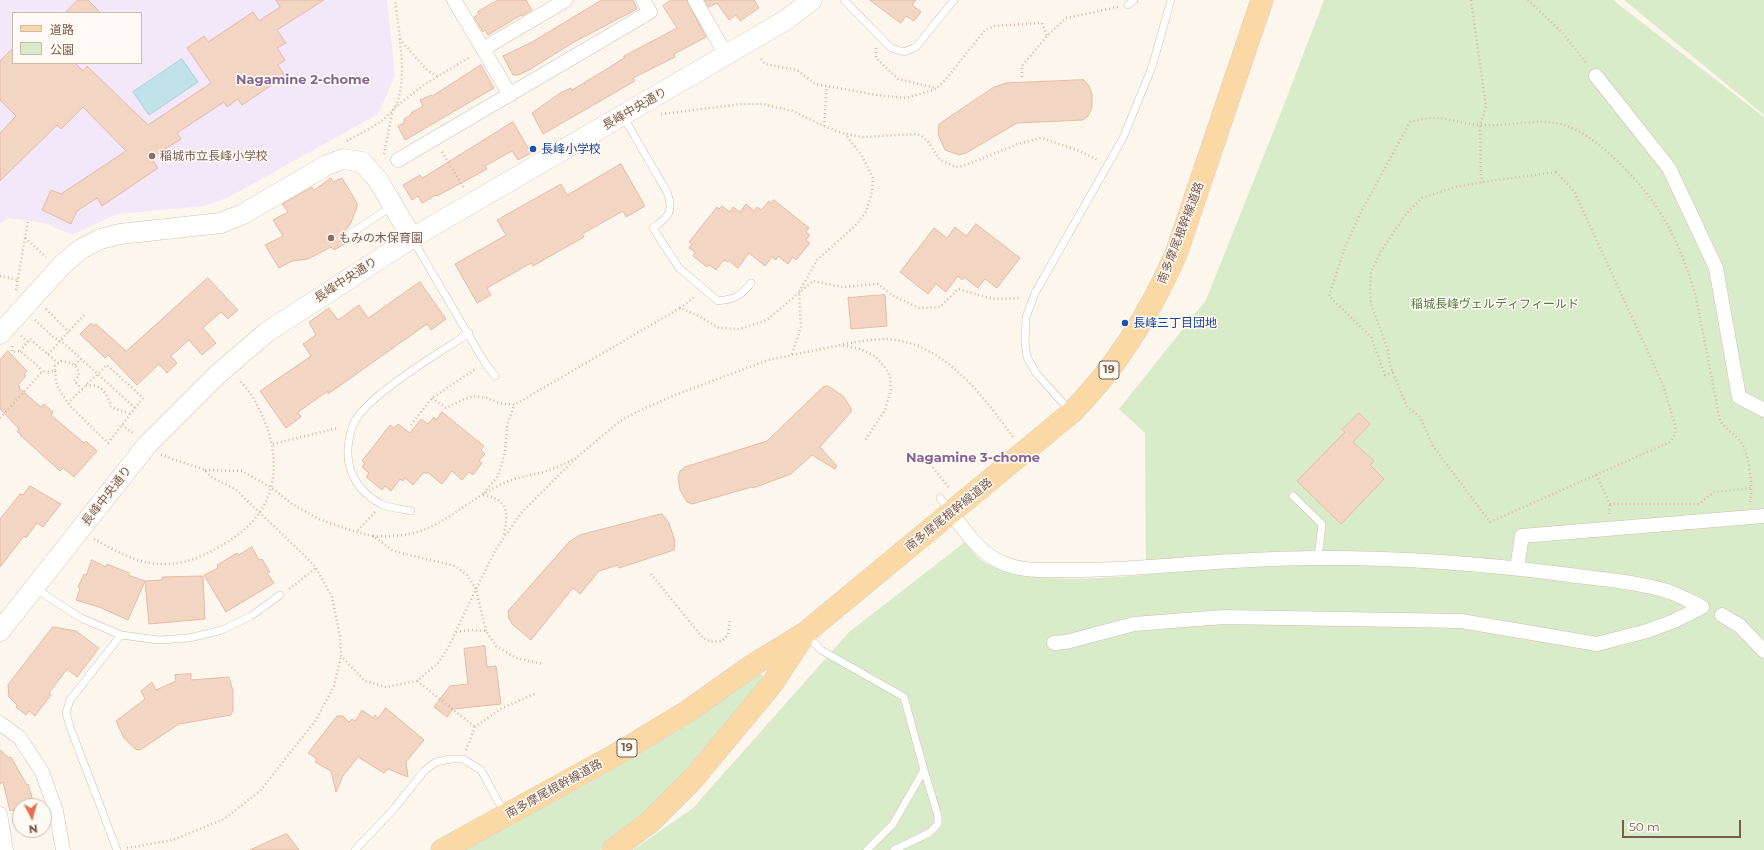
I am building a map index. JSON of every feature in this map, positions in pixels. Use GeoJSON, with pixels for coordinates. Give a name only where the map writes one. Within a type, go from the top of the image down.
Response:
{"type":"FeatureCollection","features":[{"type":"Feature","properties":{"kind":"main road","name":"南多摩尾根幹線道路"},"geometry":{"type":"LineString","coordinates":[[442,850],[617,754],[688,711],[753,665],[805,633],[945,506],[1071,413],[1111,368],[1130,342],[1164,281],[1176,254],[1262,0]]}},
{"type":"Feature","properties":{"kind":"main road","name":"南多摩尾根幹線道路"},"geometry":{"type":"LineString","coordinates":[[613,850],[650,822],[694,778],[772,684],[805,633]]}},
{"type":"Feature","properties":{"kind":"street"},"geometry":{"type":"LineString","coordinates":[[454,0],[510,94]]}},
{"type":"Feature","properties":{"kind":"street"},"geometry":{"type":"LineString","coordinates":[[483,49],[566,0]]}},
{"type":"Feature","properties":{"kind":"street"},"geometry":{"type":"LineString","coordinates":[[398,160],[650,12],[643,0]]}},
{"type":"Feature","properties":{"kind":"street"},"geometry":{"type":"LineString","coordinates":[[695,0],[726,55]]}},
{"type":"Feature","properties":{"kind":"street","name":"長峰中央通り"},"geometry":{"type":"LineString","coordinates":[[0,631],[147,445],[217,375],[267,332],[412,238],[786,20],[812,0]]}},
{"type":"Feature","properties":{"kind":"street"},"geometry":{"type":"LineString","coordinates":[[1596,76],[1669,168],[1716,268],[1739,397],[1764,410]]}},
{"type":"Feature","properties":{"kind":"street"},"geometry":{"type":"LineString","coordinates":[[6,341],[63,264],[81,249],[100,239],[120,234],[221,223],[243,214],[327,165],[343,159],[362,162],[378,180],[412,238]]}},
{"type":"Feature","properties":{"kind":"street"},"geometry":{"type":"LineString","coordinates":[[945,506],[984,552],[994,559],[1008,565],[1024,568],[1103,570],[1235,560],[1318,558],[1427,561],[1516,568],[1643,586],[1669,592],[1702,607],[1647,631],[1597,644],[1461,621],[1224,617],[1134,624],[1066,642],[1054,643]]}},
{"type":"Feature","properties":{"kind":"street"},"geometry":{"type":"LineString","coordinates":[[1516,568],[1522,536],[1764,516]]}},
{"type":"Feature","properties":{"kind":"street"},"geometry":{"type":"LineString","coordinates":[[1722,615],[1740,626],[1764,652]]}},
{"type":"Feature","properties":{"kind":"street"},"geometry":{"type":"LineString","coordinates":[[3,730],[20,738],[42,772],[56,811],[64,850]]}},
{"type":"Feature","properties":{"kind":"street"},"geometry":{"type":"LineString","coordinates":[[0,814],[6,850]]}},
{"type":"Feature","properties":{"kind":"lane"},"geometry":{"type":"LineString","coordinates":[[844,0],[891,48],[904,52],[916,47],[954,0]]}},
{"type":"Feature","properties":{"kind":"lane"},"geometry":{"type":"LineString","coordinates":[[1128,5],[1134,0]]}},
{"type":"Feature","properties":{"kind":"lane"},"geometry":{"type":"LineString","coordinates":[[1071,413],[1036,373],[1027,357],[1025,343],[1026,317],[1035,293],[1123,138],[1152,67],[1171,0]]}},
{"type":"Feature","properties":{"kind":"lane"},"geometry":{"type":"LineString","coordinates":[[622,116],[667,192],[671,204],[669,213],[653,228],[680,268],[718,301],[733,299],[744,293],[751,283]]}},
{"type":"Feature","properties":{"kind":"lane"},"geometry":{"type":"LineString","coordinates":[[347,236],[393,206]]}},
{"type":"Feature","properties":{"kind":"lane"},"geometry":{"type":"LineString","coordinates":[[412,238],[495,376]]}},
{"type":"Feature","properties":{"kind":"lane"},"geometry":{"type":"LineString","coordinates":[[411,511],[382,504],[358,487],[348,462],[350,436],[354,423],[363,410],[382,393],[469,334]]}},
{"type":"Feature","properties":{"kind":"lane"},"geometry":{"type":"LineString","coordinates":[[1293,496],[1322,524],[1318,558]]}},
{"type":"Feature","properties":{"kind":"lane"},"geometry":{"type":"LineString","coordinates":[[34,588],[81,618],[122,636],[159,640],[189,638],[222,630],[251,616],[280,595]]}},
{"type":"Feature","properties":{"kind":"lane"},"geometry":{"type":"LineString","coordinates":[[805,633],[821,650],[904,697],[938,816],[938,824],[929,833],[894,850]]}},
{"type":"Feature","properties":{"kind":"lane"},"geometry":{"type":"LineString","coordinates":[[116,850],[66,713],[70,700],[122,636]]}},
{"type":"Feature","properties":{"kind":"lane"},"geometry":{"type":"LineString","coordinates":[[355,850],[393,810],[424,771],[436,762],[451,759],[463,759],[481,770],[505,815]]}},
{"type":"Feature","properties":{"kind":"lane"},"geometry":{"type":"LineString","coordinates":[[867,850],[893,824],[924,770]]}},
{"type":"Feature","properties":{"kind":"path"},"geometry":{"type":"LineString","coordinates":[[384,155],[393,109],[400,92],[402,73],[400,38],[395,0]]}},
{"type":"Feature","properties":{"kind":"path"},"geometry":{"type":"LineString","coordinates":[[1471,0],[1486,107],[1480,125],[1481,176],[1483,182]]}},
{"type":"Feature","properties":{"kind":"path"},"geometry":{"type":"LineString","coordinates":[[1528,0],[1562,32],[1596,76]]}},
{"type":"Feature","properties":{"kind":"path"},"geometry":{"type":"LineString","coordinates":[[1022,77],[1022,66],[1047,36],[1066,18],[1128,5]]}},
{"type":"Feature","properties":{"kind":"path"},"geometry":{"type":"LineString","coordinates":[[760,59],[765,64],[797,70],[815,84],[876,95],[906,98],[936,88],[946,79],[985,30],[994,26],[1042,23],[1047,36]]}},
{"type":"Feature","properties":{"kind":"path"},"geometry":{"type":"LineString","coordinates":[[876,34],[876,58],[898,79],[936,88]]}},
{"type":"Feature","properties":{"kind":"path"},"geometry":{"type":"LineString","coordinates":[[400,38],[427,70],[438,77]]}},
{"type":"Feature","properties":{"kind":"path"},"geometry":{"type":"LineString","coordinates":[[341,144],[378,124],[393,109],[425,84],[483,49]]}},
{"type":"Feature","properties":{"kind":"path"},"geometry":{"type":"LineString","coordinates":[[824,126],[827,86]]}},
{"type":"Feature","properties":{"kind":"path"},"geometry":{"type":"LineString","coordinates":[[659,114],[742,104],[763,104],[792,111],[845,134],[863,137],[916,134],[922,136],[928,142],[940,160],[956,167],[966,165],[1018,144],[1041,138],[1078,150],[1108,165]]}},
{"type":"Feature","properties":{"kind":"path"},"geometry":{"type":"LineString","coordinates":[[1393,372],[1385,375],[1371,337],[1329,296],[1342,254],[1361,212],[1410,122],[1434,118],[1480,125],[1542,121],[1564,125],[1585,135],[1605,149],[1634,176],[1666,220],[1691,278],[1720,421],[1740,442],[1748,464],[1751,498],[1747,518]]}},
{"type":"Feature","properties":{"kind":"path"},"geometry":{"type":"LineString","coordinates":[[792,354],[801,328],[799,292],[817,260],[857,224],[866,212],[869,204],[873,178],[862,156],[845,134]]}},
{"type":"Feature","properties":{"kind":"path"},"geometry":{"type":"LineString","coordinates":[[446,158],[464,188]]}},
{"type":"Feature","properties":{"kind":"path"},"geometry":{"type":"LineString","coordinates":[[1556,172],[1574,191],[1663,385],[1676,425],[1675,436],[1670,442],[1490,522],[1433,446],[1420,417],[1407,406],[1390,364],[1388,350],[1371,304],[1370,291],[1371,272],[1381,251],[1406,214],[1422,198],[1455,187],[1483,182],[1556,172]]}},
{"type":"Feature","properties":{"kind":"path"},"geometry":{"type":"LineString","coordinates":[[15,292],[28,221]]}},
{"type":"Feature","properties":{"kind":"path"},"geometry":{"type":"LineString","coordinates":[[25,237],[44,255]]}},
{"type":"Feature","properties":{"kind":"path"},"geometry":{"type":"LineString","coordinates":[[0,276],[18,280]]}},
{"type":"Feature","properties":{"kind":"path"},"geometry":{"type":"LineString","coordinates":[[680,308],[697,315],[719,328],[740,329],[767,320],[813,281],[842,287],[878,284],[892,295],[919,308],[940,307],[958,289],[993,298],[1019,299],[1035,293]]}},
{"type":"Feature","properties":{"kind":"path"},"geometry":{"type":"LineString","coordinates":[[432,398],[446,408],[473,396],[488,398],[499,403],[514,405],[680,308],[705,290]]}},
{"type":"Feature","properties":{"kind":"path"},"geometry":{"type":"LineString","coordinates":[[48,354],[86,313]]}},
{"type":"Feature","properties":{"kind":"path"},"geometry":{"type":"LineString","coordinates":[[53,316],[69,332]]}},
{"type":"Feature","properties":{"kind":"path"},"geometry":{"type":"LineString","coordinates":[[38,322],[52,336],[60,341],[136,408]]}},
{"type":"Feature","properties":{"kind":"path"},"geometry":{"type":"LineString","coordinates":[[23,337],[28,342]]}},
{"type":"Feature","properties":{"kind":"path"},"geometry":{"type":"LineString","coordinates":[[6,341],[12,352],[20,351],[30,339],[58,363]]}},
{"type":"Feature","properties":{"kind":"path"},"geometry":{"type":"LineString","coordinates":[[341,656],[365,681],[386,687],[417,681],[438,663],[448,648],[496,549],[521,513],[576,458],[620,421],[641,410],[675,395],[768,360],[841,345],[886,339],[921,348],[951,366],[973,386],[1015,439]]}},
{"type":"Feature","properties":{"kind":"path"},"geometry":{"type":"LineString","coordinates":[[841,345],[868,352],[875,356],[886,368],[890,376],[891,390],[885,410],[864,442]]}},
{"type":"Feature","properties":{"kind":"path"},"geometry":{"type":"LineString","coordinates":[[20,351],[39,367],[42,372]]}},
{"type":"Feature","properties":{"kind":"path"},"geometry":{"type":"LineString","coordinates":[[75,365],[81,359]]}},
{"type":"Feature","properties":{"kind":"path"},"geometry":{"type":"LineString","coordinates":[[68,403],[107,365],[143,398],[108,443],[68,403],[57,386],[55,366],[61,361],[73,363],[78,369],[79,376],[74,381],[82,389]]}},
{"type":"Feature","properties":{"kind":"path"},"geometry":{"type":"LineString","coordinates":[[411,425],[432,398],[486,363]]}},
{"type":"Feature","properties":{"kind":"path"},"geometry":{"type":"LineString","coordinates":[[0,418],[42,372],[55,371]]}},
{"type":"Feature","properties":{"kind":"path"},"geometry":{"type":"LineString","coordinates":[[92,538],[122,554],[145,562],[164,564],[200,558],[230,541],[246,529],[260,513],[272,488],[275,457],[269,429],[255,399],[239,379]]}},
{"type":"Feature","properties":{"kind":"path"},"geometry":{"type":"LineString","coordinates":[[86,385],[96,385],[105,392],[111,402],[111,408],[130,414]]}},
{"type":"Feature","properties":{"kind":"path"},"geometry":{"type":"LineString","coordinates":[[482,495],[498,476],[505,452],[507,426],[514,405]]}},
{"type":"Feature","properties":{"kind":"path"},"geometry":{"type":"LineString","coordinates":[[122,426],[136,436]]}},
{"type":"Feature","properties":{"kind":"path"},"geometry":{"type":"LineString","coordinates":[[273,444],[338,428]]}},
{"type":"Feature","properties":{"kind":"path"},"geometry":{"type":"LineString","coordinates":[[158,453],[162,456],[205,470],[242,471],[272,488],[292,504],[312,515],[356,532],[373,536],[388,537],[404,535],[430,528],[482,495],[508,481],[543,472],[576,458]]}},
{"type":"Feature","properties":{"kind":"path"},"geometry":{"type":"LineString","coordinates":[[928,461],[950,490]]}},
{"type":"Feature","properties":{"kind":"path"},"geometry":{"type":"LineString","coordinates":[[116,850],[173,840],[224,819],[260,791],[316,720],[334,686],[341,656],[340,636],[332,597],[316,568],[294,544],[235,489],[211,478],[205,470]]}},
{"type":"Feature","properties":{"kind":"path"},"geometry":{"type":"LineString","coordinates":[[1596,475],[1610,504],[1699,504],[1714,492],[1751,488]]}},
{"type":"Feature","properties":{"kind":"path"},"geometry":{"type":"LineString","coordinates":[[482,495],[496,498],[505,507],[507,518],[504,538]]}},
{"type":"Feature","properties":{"kind":"path"},"geometry":{"type":"LineString","coordinates":[[356,532],[373,514]]}},
{"type":"Feature","properties":{"kind":"path"},"geometry":{"type":"LineString","coordinates":[[373,536],[392,550],[401,554],[455,566],[467,575],[476,589],[486,631],[496,646],[516,658],[543,664]]}},
{"type":"Feature","properties":{"kind":"path"},"geometry":{"type":"LineString","coordinates":[[280,595],[316,568]]}},
{"type":"Feature","properties":{"kind":"path"},"geometry":{"type":"LineString","coordinates":[[651,574],[703,638],[710,642],[722,641],[728,635],[730,619]]}},
{"type":"Feature","properties":{"kind":"path"},"geometry":{"type":"LineString","coordinates":[[455,632],[471,630],[486,631]]}},
{"type":"Feature","properties":{"kind":"path"},"geometry":{"type":"LineString","coordinates":[[417,681],[475,727]]}},
{"type":"Feature","properties":{"kind":"path"},"geometry":{"type":"LineString","coordinates":[[463,759],[475,727],[502,708],[537,693]]}},
{"type":"Feature","properties":{"kind":"shaded area","name":"稲城市立長峰小学校"},"geometry":{"type":"Polygon","coordinates":[[[0,0],[387,0],[395,76],[378,114],[229,197],[205,206],[117,214],[72,235],[44,223],[9,218],[0,223],[0,0]]]}},
{"type":"Feature","properties":{"kind":"green space","name":"稲城長峰ヴェルディフィールド"},"geometry":{"type":"Polygon","coordinates":[[[1324,0],[1613,0],[1764,117],[1764,850],[633,850],[693,808],[849,632],[965,542],[981,560],[996,568],[1016,574],[1060,578],[1107,578],[1146,575],[1145,433],[1119,409],[1206,300],[1324,0]]]}},
{"type":"Feature","properties":{"kind":"green space"},"geometry":{"type":"Polygon","coordinates":[[[1624,0],[1764,0],[1764,115],[1624,0]]]}},
{"type":"Feature","properties":{"kind":"green space"},"geometry":{"type":"Polygon","coordinates":[[[757,668],[765,679],[661,801],[600,850],[461,850],[757,668]]]}},
{"type":"Feature","properties":{"kind":"water"},"geometry":{"type":"Polygon","coordinates":[[[182,59],[198,82],[149,115],[133,92],[182,59]]]}},
{"type":"Feature","properties":{"kind":"building"},"geometry":{"type":"Polygon","coordinates":[[[78,0],[88,0],[100,12],[66,12],[78,0]]]}},
{"type":"Feature","properties":{"kind":"building"},"geometry":{"type":"Polygon","coordinates":[[[276,0],[324,0],[277,30],[286,43],[277,48],[285,60],[278,65],[285,76],[242,105],[238,99],[227,107],[224,102],[177,133],[181,139],[151,158],[158,168],[102,206],[97,198],[77,211],[71,224],[42,210],[51,190],[61,194],[126,151],[83,107],[61,129],[57,125],[0,181],[0,133],[16,116],[0,100],[0,61],[12,49],[12,64],[76,64],[83,71],[87,66],[148,125],[211,83],[187,48],[204,36],[208,42],[253,12],[259,21],[280,7],[276,0]]]}},
{"type":"Feature","properties":{"kind":"building"},"geometry":{"type":"Polygon","coordinates":[[[498,0],[526,0],[532,10],[488,35],[485,30],[483,32],[474,17],[479,14],[478,12],[498,0]]]}},
{"type":"Feature","properties":{"kind":"building"},"geometry":{"type":"Polygon","coordinates":[[[602,0],[633,0],[637,9],[574,42],[529,70],[518,75],[513,75],[503,56],[532,42],[602,0]]]}},
{"type":"Feature","properties":{"kind":"building"},"geometry":{"type":"Polygon","coordinates":[[[671,0],[687,0],[706,37],[674,54],[675,57],[633,78],[635,81],[543,134],[532,113],[560,93],[571,88],[572,90],[624,58],[624,56],[677,28],[663,6],[671,0]]]}},
{"type":"Feature","properties":{"kind":"building"},"geometry":{"type":"Polygon","coordinates":[[[705,0],[754,0],[759,8],[740,21],[736,15],[729,20],[717,3],[709,7],[705,0]]]}},
{"type":"Feature","properties":{"kind":"building"},"geometry":{"type":"Polygon","coordinates":[[[870,0],[916,0],[912,5],[921,12],[914,21],[906,16],[901,23],[870,0]]]}},
{"type":"Feature","properties":{"kind":"building"},"geometry":{"type":"Polygon","coordinates":[[[481,65],[494,88],[405,140],[398,126],[404,123],[404,119],[411,115],[411,113],[423,106],[420,100],[431,95],[432,96],[481,65]]]}},
{"type":"Feature","properties":{"kind":"building"},"geometry":{"type":"Polygon","coordinates":[[[1084,80],[1089,86],[1092,94],[1092,108],[1088,116],[1083,120],[1017,123],[966,153],[959,155],[945,150],[938,134],[939,124],[994,87],[1006,83],[1084,80]]]}},
{"type":"Feature","properties":{"kind":"building"},"geometry":{"type":"Polygon","coordinates":[[[513,122],[531,153],[518,160],[512,151],[485,166],[487,169],[437,196],[436,195],[422,203],[418,196],[412,200],[403,185],[420,175],[422,178],[513,122]]]}},
{"type":"Feature","properties":{"kind":"building"},"geometry":{"type":"Polygon","coordinates":[[[621,164],[645,206],[626,217],[623,211],[582,234],[584,237],[533,266],[531,263],[487,288],[491,295],[477,303],[455,264],[506,235],[497,220],[561,184],[567,195],[621,164]]]}},
{"type":"Feature","properties":{"kind":"building"},"geometry":{"type":"Polygon","coordinates":[[[331,178],[333,182],[342,178],[357,203],[357,207],[350,225],[342,234],[343,239],[348,242],[334,250],[331,247],[308,259],[292,261],[279,268],[265,245],[283,236],[273,220],[288,212],[282,204],[312,187],[314,190],[331,178]]]}},
{"type":"Feature","properties":{"kind":"building"},"geometry":{"type":"Polygon","coordinates":[[[774,200],[809,228],[806,232],[810,235],[806,240],[810,243],[796,260],[793,257],[788,264],[778,256],[776,260],[772,257],[765,266],[749,253],[738,268],[729,261],[727,262],[724,260],[716,270],[709,265],[707,267],[693,256],[695,252],[689,248],[692,244],[689,242],[717,207],[719,209],[722,206],[730,212],[733,207],[740,212],[746,204],[754,211],[757,207],[761,210],[769,201],[771,203],[774,200]]]}},
{"type":"Feature","properties":{"kind":"building"},"geometry":{"type":"Polygon","coordinates":[[[976,224],[1020,258],[997,288],[985,279],[978,288],[964,277],[962,280],[958,276],[946,292],[936,284],[928,294],[900,272],[934,228],[947,238],[955,227],[966,236],[976,224]]]}},
{"type":"Feature","properties":{"kind":"building"},"geometry":{"type":"Polygon","coordinates":[[[208,278],[238,310],[228,319],[221,312],[203,328],[216,343],[202,355],[189,340],[171,356],[177,363],[167,373],[159,364],[137,385],[108,355],[105,358],[80,334],[91,323],[94,326],[96,324],[126,351],[208,278]]]}},
{"type":"Feature","properties":{"kind":"building"},"geometry":{"type":"Polygon","coordinates":[[[420,282],[446,319],[431,330],[427,324],[328,394],[328,391],[298,412],[301,417],[286,428],[260,391],[311,356],[303,344],[316,335],[309,322],[329,308],[338,320],[359,305],[368,318],[420,282]]]}},
{"type":"Feature","properties":{"kind":"building"},"geometry":{"type":"Polygon","coordinates":[[[885,295],[887,326],[851,329],[848,298],[885,295]]]}},
{"type":"Feature","properties":{"kind":"building"},"geometry":{"type":"Polygon","coordinates":[[[8,351],[27,371],[24,374],[26,376],[18,385],[20,386],[19,388],[41,407],[44,404],[53,412],[51,415],[84,443],[86,441],[97,451],[74,477],[63,468],[60,471],[20,435],[21,434],[17,432],[19,429],[0,409],[0,360],[8,351]]]}},
{"type":"Feature","properties":{"kind":"building"},"geometry":{"type":"Polygon","coordinates":[[[828,386],[843,396],[851,408],[851,412],[820,447],[837,466],[835,469],[812,455],[791,474],[753,488],[752,487],[692,504],[687,502],[680,490],[678,478],[680,471],[685,467],[767,441],[823,387],[828,386]]]}},
{"type":"Feature","properties":{"kind":"building"},"geometry":{"type":"Polygon","coordinates":[[[442,412],[484,446],[481,450],[485,454],[479,461],[482,463],[473,475],[469,472],[462,480],[452,471],[442,484],[427,472],[426,474],[424,472],[413,485],[405,478],[403,481],[400,479],[391,491],[385,486],[382,490],[366,477],[369,473],[362,467],[365,463],[362,461],[390,425],[394,428],[398,424],[410,433],[421,419],[428,424],[434,417],[436,420],[442,412]]]}},
{"type":"Feature","properties":{"kind":"building"},"geometry":{"type":"Polygon","coordinates":[[[1359,413],[1370,424],[1353,442],[1374,461],[1370,465],[1384,479],[1341,524],[1297,481],[1345,432],[1342,430],[1359,413]]]}},
{"type":"Feature","properties":{"kind":"building"},"geometry":{"type":"Polygon","coordinates":[[[30,486],[61,504],[43,527],[37,523],[26,538],[24,536],[0,567],[0,519],[20,494],[23,495],[30,486]]]}},
{"type":"Feature","properties":{"kind":"building"},"geometry":{"type":"Polygon","coordinates":[[[662,514],[669,523],[675,541],[674,550],[619,568],[618,565],[599,571],[580,594],[573,588],[531,640],[513,625],[509,619],[508,611],[569,542],[580,535],[662,514]]]}},
{"type":"Feature","properties":{"kind":"building"},"geometry":{"type":"Polygon","coordinates":[[[252,547],[259,560],[262,559],[270,572],[267,573],[274,583],[226,612],[204,575],[218,568],[217,565],[237,553],[238,555],[252,547]]]}},
{"type":"Feature","properties":{"kind":"building"},"geometry":{"type":"Polygon","coordinates":[[[92,560],[106,567],[107,564],[129,573],[128,575],[145,581],[128,620],[99,607],[76,600],[80,589],[78,587],[84,574],[86,575],[92,560]]]}},
{"type":"Feature","properties":{"kind":"building"},"geometry":{"type":"Polygon","coordinates":[[[203,576],[205,619],[149,624],[145,581],[162,580],[162,577],[203,576]]]}},
{"type":"Feature","properties":{"kind":"building"},"geometry":{"type":"Polygon","coordinates":[[[53,627],[76,631],[99,648],[77,677],[67,669],[49,693],[51,695],[35,716],[29,711],[26,715],[16,707],[17,705],[9,697],[8,685],[53,627]]]}},
{"type":"Feature","properties":{"kind":"building"},"geometry":{"type":"Polygon","coordinates":[[[485,646],[487,667],[496,666],[501,704],[453,709],[447,717],[434,707],[450,686],[468,684],[464,649],[485,646]]]}},
{"type":"Feature","properties":{"kind":"building"},"geometry":{"type":"Polygon","coordinates":[[[191,674],[191,680],[229,677],[233,691],[233,710],[231,715],[179,724],[140,750],[135,749],[124,738],[116,721],[145,699],[141,691],[152,682],[156,690],[176,681],[175,675],[191,674]]]}},
{"type":"Feature","properties":{"kind":"building"},"geometry":{"type":"Polygon","coordinates":[[[386,708],[424,740],[406,762],[408,777],[388,769],[384,773],[358,757],[343,776],[336,792],[331,771],[315,762],[317,759],[308,753],[337,716],[343,716],[349,722],[352,719],[355,721],[362,710],[373,718],[375,715],[378,718],[386,708]]]}},
{"type":"Feature","properties":{"kind":"building"},"geometry":{"type":"Polygon","coordinates":[[[0,750],[9,758],[11,757],[27,785],[28,784],[32,798],[12,798],[12,810],[10,811],[3,782],[0,784],[0,750]]]}},
{"type":"Feature","properties":{"kind":"building"},"geometry":{"type":"Polygon","coordinates":[[[287,834],[299,850],[250,850],[276,838],[287,834]]]}},
{"type":"Feature","properties":{"kind":"place","name":"長峰小学校"},"geometry":{"type":"Point","coordinates":[533,149]}},
{"type":"Feature","properties":{"kind":"place","name":"稲城市立長峰小学校"},"geometry":{"type":"Point","coordinates":[152,156]}},
{"type":"Feature","properties":{"kind":"place","name":"もみの木保育園"},"geometry":{"type":"Point","coordinates":[331,238]}},
{"type":"Feature","properties":{"kind":"place","name":"長峰三丁目団地"},"geometry":{"type":"Point","coordinates":[1125,323]}},
{"type":"Feature","properties":{"kind":"district","name":"Nagamine 2-chome"},"geometry":{"type":"Point","coordinates":[303,80]}},
{"type":"Feature","properties":{"kind":"district","name":"Nagamine 3-chome"},"geometry":{"type":"Point","coordinates":[973,458]}}]}
